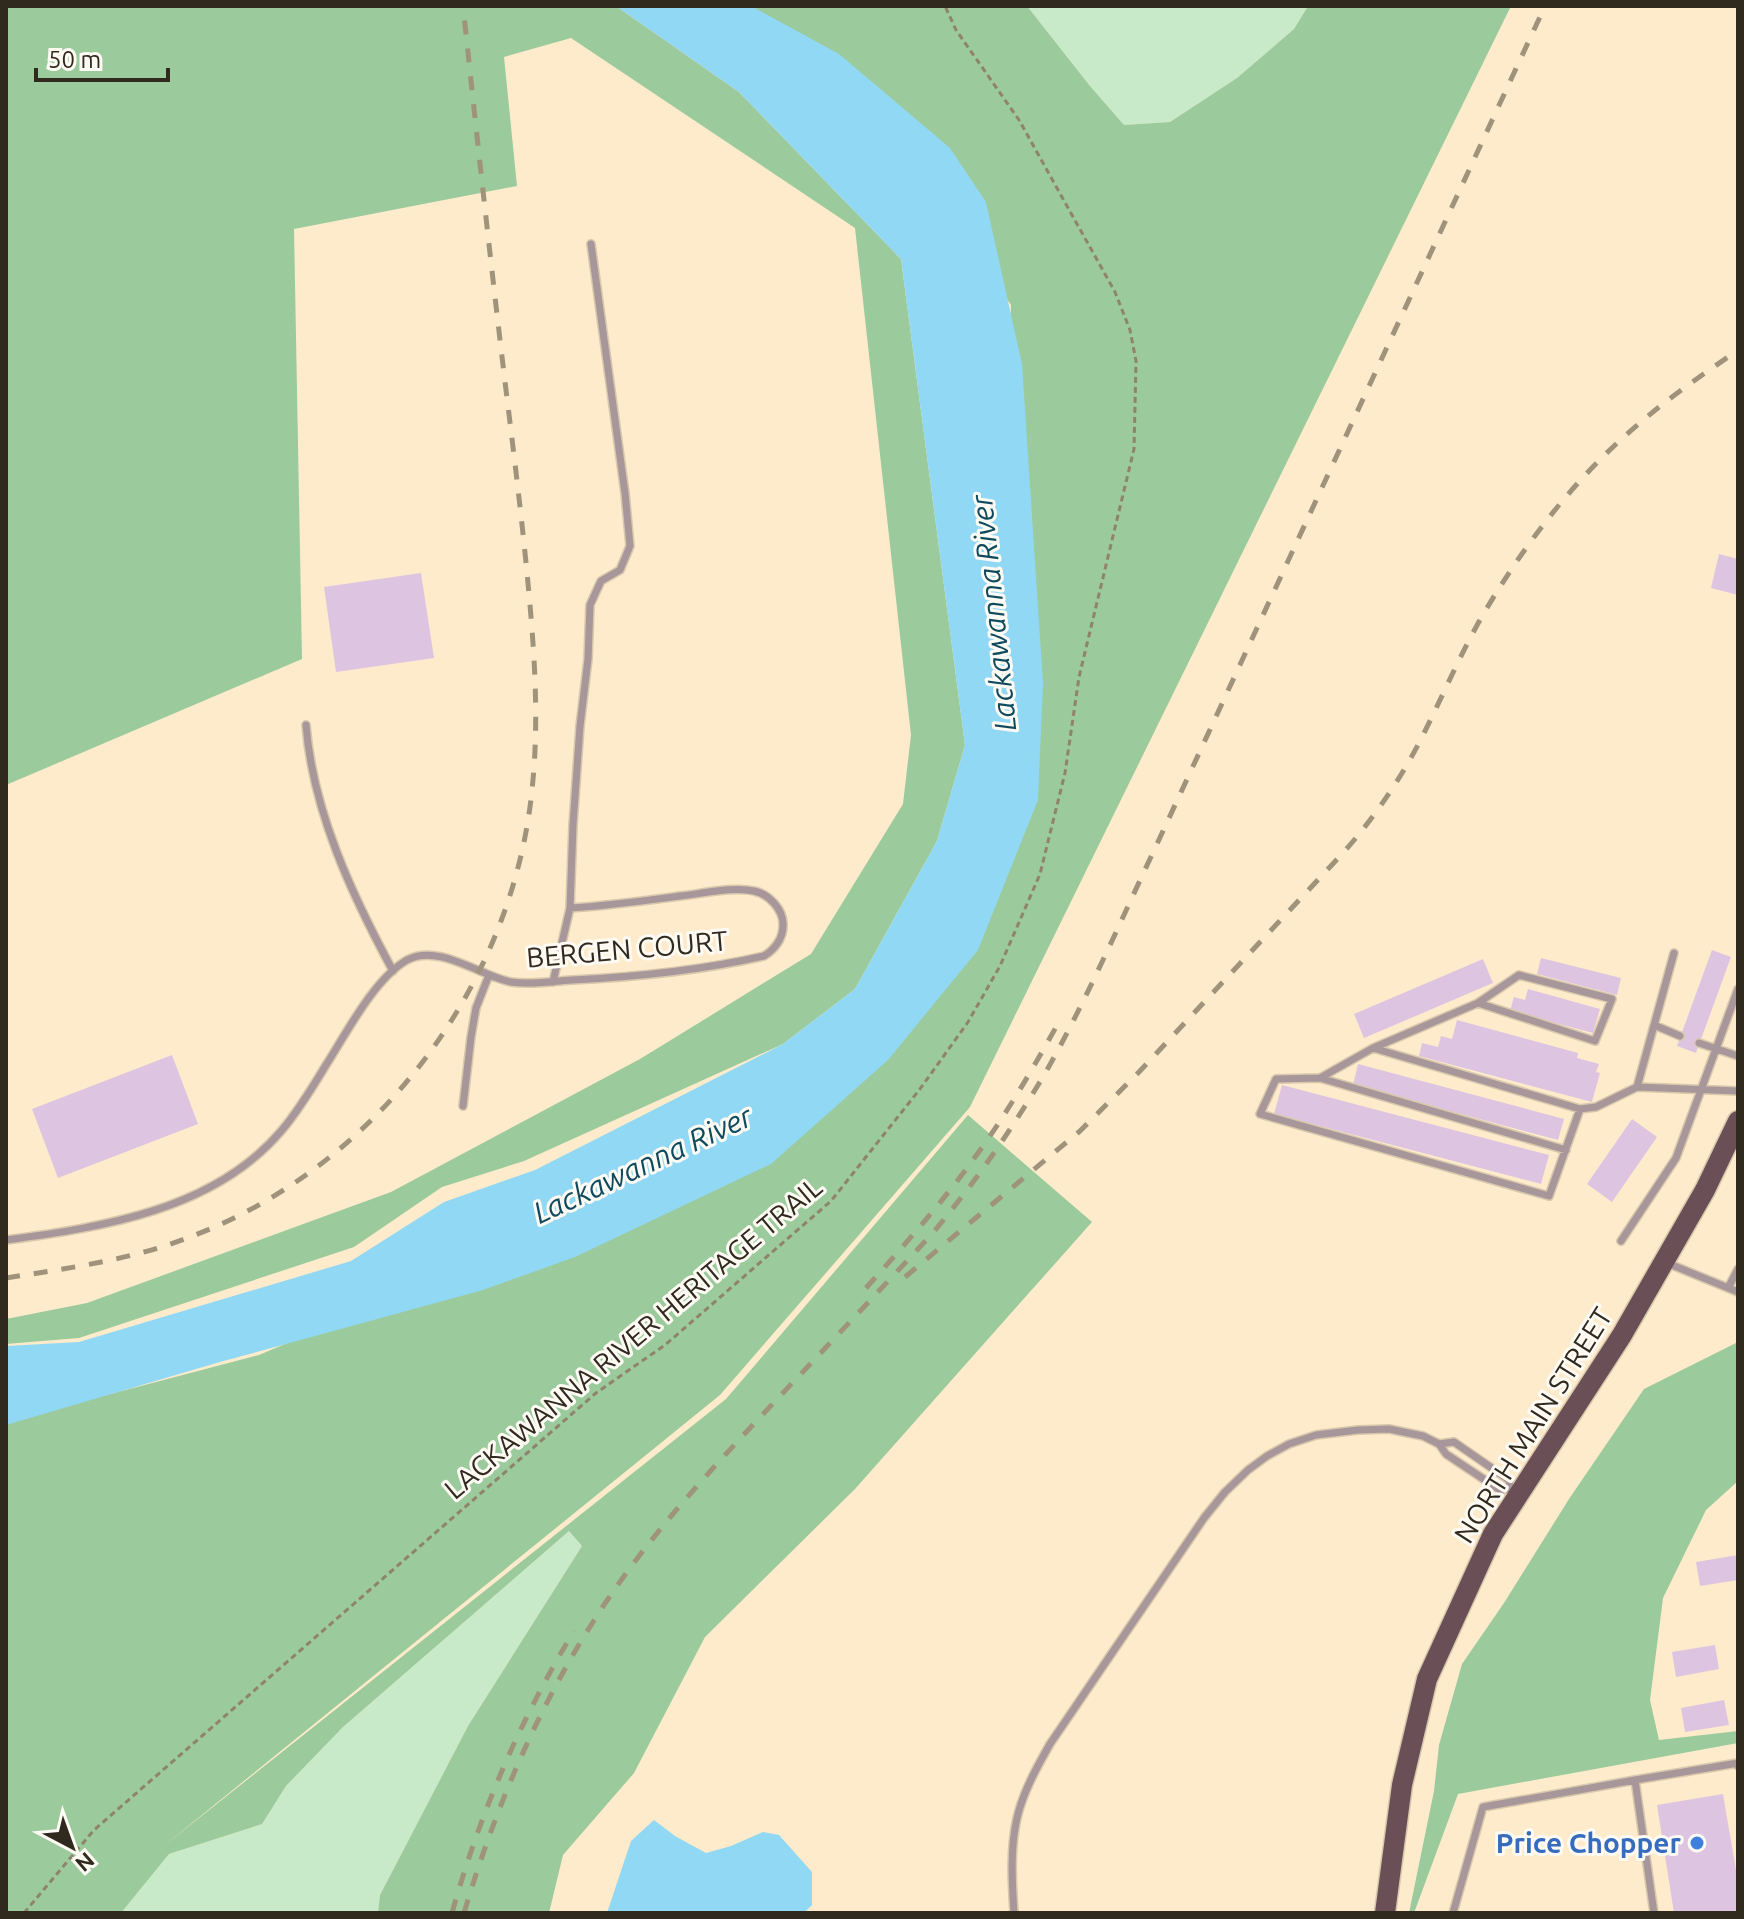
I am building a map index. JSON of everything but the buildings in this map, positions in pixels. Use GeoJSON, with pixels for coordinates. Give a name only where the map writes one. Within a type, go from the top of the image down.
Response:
{"type":"FeatureCollection","features":[{"type":"Feature","properties":{"kind":"main road","name":"NORTH MAIN STREET"},"geometry":{"type":"LineString","coordinates":[[1385,1913],[1402,1785],[1427,1679],[1514,1492],[1622,1335],[1705,1190],[1738,1121]]}},
{"type":"Feature","properties":{"kind":"lane"},"geometry":{"type":"LineString","coordinates":[[553,982],[570,908],[573,825],[590,605],[601,581],[620,570],[630,546],[591,244]]}},
{"type":"Feature","properties":{"kind":"lane"},"geometry":{"type":"LineString","coordinates":[[306,725],[308,748],[328,830],[363,915],[393,971]]}},
{"type":"Feature","properties":{"kind":"lane","name":"BERGEN COURT"},"geometry":{"type":"LineString","coordinates":[[6,1240],[104,1223],[152,1210],[207,1190],[241,1168],[287,1123],[365,1003],[407,960],[417,956],[437,956],[513,982],[553,982],[661,972],[764,956],[778,942],[784,925],[775,905],[767,897],[750,890],[570,908]]}},
{"type":"Feature","properties":{"kind":"lane"},"geometry":{"type":"LineString","coordinates":[[1637,1087],[1674,953]]}},
{"type":"Feature","properties":{"kind":"lane"},"geometry":{"type":"LineString","coordinates":[[463,1106],[476,1008],[489,975]]}},
{"type":"Feature","properties":{"kind":"lane"},"geometry":{"type":"LineString","coordinates":[[1320,1078],[1373,1048],[1478,1003],[1519,975],[1612,999],[1595,1041],[1478,1003]]}},
{"type":"Feature","properties":{"kind":"lane"},"geometry":{"type":"LineString","coordinates":[[1621,1241],[1676,1158],[1738,991]]}},
{"type":"Feature","properties":{"kind":"lane"},"geometry":{"type":"LineString","coordinates":[[1726,1019],[1738,1024]]}},
{"type":"Feature","properties":{"kind":"lane"},"geometry":{"type":"LineString","coordinates":[[1654,1025],[1680,1036]]}},
{"type":"Feature","properties":{"kind":"lane"},"geometry":{"type":"LineString","coordinates":[[1699,1043],[1738,1056]]}},
{"type":"Feature","properties":{"kind":"lane"},"geometry":{"type":"LineString","coordinates":[[1373,1048],[1580,1109],[1596,1107],[1637,1087],[1738,1091]]}},
{"type":"Feature","properties":{"kind":"lane"},"geometry":{"type":"LineString","coordinates":[[1566,1150],[1320,1078],[1276,1079],[1260,1114],[1549,1196],[1566,1150],[1580,1109]]}},
{"type":"Feature","properties":{"kind":"lane"},"geometry":{"type":"LineString","coordinates":[[1665,1262],[1738,1292]]}},
{"type":"Feature","properties":{"kind":"lane"},"geometry":{"type":"LineString","coordinates":[[1728,1288],[1738,1269]]}},
{"type":"Feature","properties":{"kind":"lane"},"geometry":{"type":"LineString","coordinates":[[1014,1913],[1013,1848],[1017,1817],[1030,1780],[1050,1744],[1204,1518],[1248,1470],[1289,1444],[1316,1435],[1389,1429],[1423,1436],[1439,1444],[1446,1454],[1500,1490],[1514,1492]]}},
{"type":"Feature","properties":{"kind":"lane"},"geometry":{"type":"LineString","coordinates":[[1439,1444],[1454,1442],[1509,1480],[1514,1492]]}},
{"type":"Feature","properties":{"kind":"lane"},"geometry":{"type":"LineString","coordinates":[[1453,1913],[1483,1807],[1738,1763],[1738,1766]]}},
{"type":"Feature","properties":{"kind":"lane"},"geometry":{"type":"LineString","coordinates":[[1635,1780],[1654,1913]]}},
{"type":"Feature","properties":{"kind":"path","name":"LACKAWANNA RIVER HERITAGE TRAIL"},"geometry":{"type":"LineString","coordinates":[[24,1913],[94,1830],[596,1393],[665,1345],[831,1201],[920,1089],[968,1022],[1000,966],[1040,874],[1065,773],[1079,677],[1134,449],[1136,361],[1130,330],[1115,292],[1019,120],[956,30],[945,6]]}},
{"type":"Feature","properties":{"kind":"green space"},"geometry":{"type":"Polygon","coordinates":[[[6,6],[616,6],[739,92],[901,259],[965,745],[937,841],[855,989],[783,1044],[524,1161],[442,1187],[354,1247],[79,1338],[6,1344],[6,1319],[87,1303],[391,1192],[640,1059],[811,954],[903,804],[911,735],[855,228],[571,38],[504,57],[517,186],[294,229],[302,659],[6,785],[6,6]]]}},
{"type":"Feature","properties":{"kind":"green space"},"geometry":{"type":"Polygon","coordinates":[[[723,6],[1027,6],[1124,125],[1170,122],[1237,78],[1294,29],[1308,6],[1511,6],[970,1107],[720,1395],[160,1849],[726,1399],[968,1115],[1092,1222],[855,1489],[705,1637],[634,1773],[563,1855],[549,1913],[378,1913],[380,1895],[468,1726],[582,1546],[569,1531],[343,1727],[286,1786],[262,1824],[169,1854],[121,1913],[6,1913],[6,1420],[259,1355],[469,1266],[691,1191],[952,888],[1005,519],[1011,305],[912,158],[723,6]]]}},
{"type":"Feature","properties":{"kind":"green space"},"geometry":{"type":"Polygon","coordinates":[[[1027,6],[1308,6],[1294,29],[1237,78],[1170,122],[1124,125],[1027,6]]]}},
{"type":"Feature","properties":{"kind":"green space"},"geometry":{"type":"Polygon","coordinates":[[[1738,1342],[1738,1481],[1706,1510],[1663,1598],[1650,1700],[1659,1740],[1738,1731],[1738,1743],[1458,1794],[1414,1913],[1409,1913],[1434,1791],[1439,1745],[1462,1664],[1644,1389],[1738,1342]]]}},
{"type":"Feature","properties":{"kind":"green space"},"geometry":{"type":"Polygon","coordinates":[[[569,1531],[582,1546],[468,1726],[380,1895],[378,1913],[121,1913],[169,1854],[262,1824],[286,1786],[343,1727],[569,1531]]]}},
{"type":"Feature","properties":{"kind":"water","name":"Lackawanna River"},"geometry":{"type":"Polygon","coordinates":[[[616,6],[751,6],[839,54],[950,148],[986,202],[1022,364],[1043,683],[1038,800],[978,950],[888,1060],[771,1164],[575,1257],[483,1290],[6,1425],[6,1346],[79,1342],[351,1261],[444,1202],[535,1170],[783,1044],[855,989],[937,841],[965,745],[901,259],[739,92],[616,6]]]}},
{"type":"Feature","properties":{"kind":"water"},"geometry":{"type":"Polygon","coordinates":[[[654,1820],[706,1853],[763,1832],[779,1835],[812,1872],[812,1905],[804,1913],[607,1913],[631,1841],[654,1820]]]}},
{"type":"Feature","properties":{"kind":"railway"},"geometry":{"type":"LineString","coordinates":[[6,1278],[76,1267],[168,1245],[257,1206],[319,1165],[375,1117],[423,1061],[464,1000],[496,933],[519,863],[532,790],[535,692],[524,545],[463,6]]}},
{"type":"Feature","properties":{"kind":"railway"},"geometry":{"type":"LineString","coordinates":[[464,1913],[491,1831],[524,1750],[563,1673],[608,1599],[690,1494],[931,1235],[992,1155],[1047,1070],[1104,958],[1545,6]]}},
{"type":"Feature","properties":{"kind":"railway"},"geometry":{"type":"LineString","coordinates":[[905,1277],[1080,1131],[1343,853],[1375,814],[1402,772],[1481,618],[1552,513],[1617,443],[1676,394],[1738,350]]}},
{"type":"Feature","properties":{"kind":"railway"},"geometry":{"type":"LineString","coordinates":[[866,1288],[970,1165],[1014,1099],[1060,1020]]}},
{"type":"Feature","properties":{"kind":"railway"},"geometry":{"type":"LineString","coordinates":[[452,1913],[475,1839],[503,1768],[536,1699],[574,1631]]}},
{"type":"Feature","properties":{"kind":"place","name":"Price Chopper"},"geometry":{"type":"Point","coordinates":[1697,1843]}}]}
